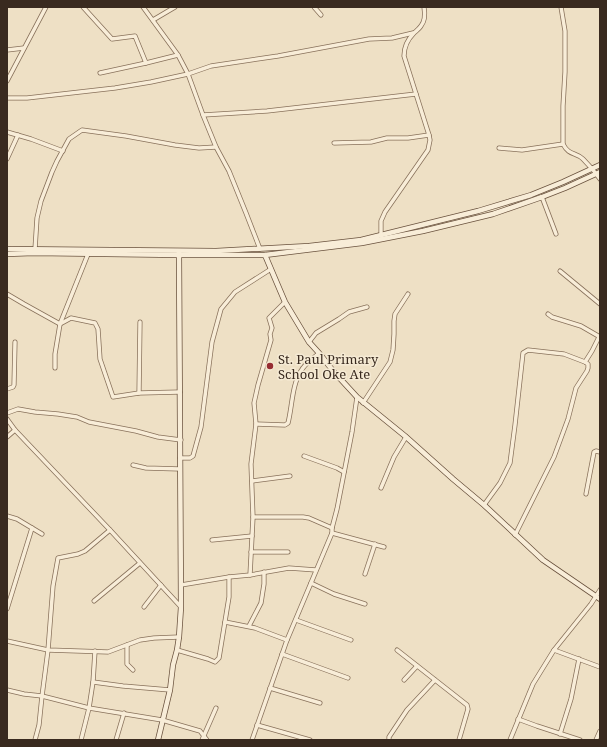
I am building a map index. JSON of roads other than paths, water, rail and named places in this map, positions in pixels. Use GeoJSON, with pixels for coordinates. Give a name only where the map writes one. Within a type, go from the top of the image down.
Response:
{"type":"FeatureCollection","features":[{"type":"Feature","properties":{"kind":"main road"},"geometry":{"type":"LineString","coordinates":[[7,254],[216,252],[309,246],[361,240],[478,211],[531,195],[600,165]]}},
{"type":"Feature","properties":{"kind":"main road"},"geometry":{"type":"LineString","coordinates":[[7,249],[265,255],[362,243],[423,231],[493,214],[542,197],[598,173]]}},
{"type":"Feature","properties":{"kind":"main road"},"geometry":{"type":"LineString","coordinates":[[158,740],[170,690],[173,665],[177,650],[181,607],[179,253]]}},
{"type":"Feature","properties":{"kind":"main road"},"geometry":{"type":"LineString","coordinates":[[265,255],[285,302],[309,342],[357,397],[406,437],[484,505],[543,560],[598,598]]}},
{"type":"Feature","properties":{"kind":"street"},"geometry":{"type":"LineString","coordinates":[[7,81],[46,7]]}},
{"type":"Feature","properties":{"kind":"street"},"geometry":{"type":"LineString","coordinates":[[83,7],[112,39],[134,36],[146,63]]}},
{"type":"Feature","properties":{"kind":"street"},"geometry":{"type":"LineString","coordinates":[[143,7],[178,55],[188,74],[216,147],[228,171],[260,250]]}},
{"type":"Feature","properties":{"kind":"street"},"geometry":{"type":"LineString","coordinates":[[153,20],[175,7]]}},
{"type":"Feature","properties":{"kind":"street"},"geometry":{"type":"LineString","coordinates":[[314,7],[321,15]]}},
{"type":"Feature","properties":{"kind":"street"},"geometry":{"type":"LineString","coordinates":[[380,235],[381,221],[385,212],[428,150],[430,140],[404,56],[405,45],[413,34],[422,26],[425,12],[424,7]]}},
{"type":"Feature","properties":{"kind":"street"},"geometry":{"type":"LineString","coordinates":[[561,7],[565,31],[563,144],[569,152],[582,158],[598,173],[600,179]]}},
{"type":"Feature","properties":{"kind":"street"},"geometry":{"type":"LineString","coordinates":[[7,98],[27,98],[115,88],[188,74],[211,66],[278,56],[369,39],[392,38],[413,34]]}},
{"type":"Feature","properties":{"kind":"street"},"geometry":{"type":"LineString","coordinates":[[7,50],[24,48]]}},
{"type":"Feature","properties":{"kind":"street"},"geometry":{"type":"LineString","coordinates":[[100,73],[178,55]]}},
{"type":"Feature","properties":{"kind":"street"},"geometry":{"type":"LineString","coordinates":[[203,115],[268,111],[416,94]]}},
{"type":"Feature","properties":{"kind":"street"},"geometry":{"type":"LineString","coordinates":[[35,249],[37,218],[41,201],[52,172],[69,139],[82,130],[175,145],[199,148],[216,147]]}},
{"type":"Feature","properties":{"kind":"street"},"geometry":{"type":"LineString","coordinates":[[7,132],[63,151]]}},
{"type":"Feature","properties":{"kind":"street"},"geometry":{"type":"LineString","coordinates":[[334,143],[371,142],[388,138],[408,138],[429,134]]}},
{"type":"Feature","properties":{"kind":"street"},"geometry":{"type":"LineString","coordinates":[[7,159],[18,135]]}},
{"type":"Feature","properties":{"kind":"street"},"geometry":{"type":"LineString","coordinates":[[499,148],[522,150],[563,144]]}},
{"type":"Feature","properties":{"kind":"street"},"geometry":{"type":"LineString","coordinates":[[542,197],[556,234]]}},
{"type":"Feature","properties":{"kind":"street"},"geometry":{"type":"LineString","coordinates":[[54,368],[60,324],[88,254]]}},
{"type":"Feature","properties":{"kind":"street"},"geometry":{"type":"LineString","coordinates":[[180,458],[190,458],[193,456],[201,428],[212,342],[221,308],[235,292],[271,269]]}},
{"type":"Feature","properties":{"kind":"street"},"geometry":{"type":"LineString","coordinates":[[560,271],[600,304]]}},
{"type":"Feature","properties":{"kind":"street"},"geometry":{"type":"LineString","coordinates":[[7,294],[60,324]]}},
{"type":"Feature","properties":{"kind":"street"},"geometry":{"type":"LineString","coordinates":[[363,403],[390,362],[393,350],[395,314],[408,294]]}},
{"type":"Feature","properties":{"kind":"street"},"geometry":{"type":"LineString","coordinates":[[250,575],[253,517],[251,464],[256,424],[254,403],[271,340],[270,334],[272,328],[269,318],[285,302]]}},
{"type":"Feature","properties":{"kind":"street"},"geometry":{"type":"LineString","coordinates":[[309,342],[316,333],[349,312],[367,307]]}},
{"type":"Feature","properties":{"kind":"street"},"geometry":{"type":"LineString","coordinates":[[548,314],[552,317],[581,326],[600,337],[585,362]]}},
{"type":"Feature","properties":{"kind":"street"},"geometry":{"type":"LineString","coordinates":[[60,324],[71,318],[95,322],[98,329],[100,359],[113,397],[139,393],[180,392]]}},
{"type":"Feature","properties":{"kind":"street"},"geometry":{"type":"LineString","coordinates":[[139,393],[140,322]]}},
{"type":"Feature","properties":{"kind":"street"},"geometry":{"type":"LineString","coordinates":[[7,389],[13,387],[14,385],[15,342]]}},
{"type":"Feature","properties":{"kind":"street"},"geometry":{"type":"LineString","coordinates":[[484,505],[500,483],[510,463],[523,353],[528,350],[564,354],[588,364],[587,371],[576,388],[568,419],[554,456],[515,535]]}},
{"type":"Feature","properties":{"kind":"street"},"geometry":{"type":"LineString","coordinates":[[256,424],[285,425],[288,423],[296,382],[300,372],[306,364],[319,353]]}},
{"type":"Feature","properties":{"kind":"street"},"geometry":{"type":"LineString","coordinates":[[252,740],[287,640],[332,532],[352,432],[357,397]]}},
{"type":"Feature","properties":{"kind":"street"},"geometry":{"type":"LineString","coordinates":[[7,413],[18,409],[58,414],[77,417],[89,422],[158,437],[181,440]]}},
{"type":"Feature","properties":{"kind":"street"},"geometry":{"type":"LineString","coordinates":[[7,419],[15,430],[181,607]]}},
{"type":"Feature","properties":{"kind":"street"},"geometry":{"type":"LineString","coordinates":[[7,437],[15,430]]}},
{"type":"Feature","properties":{"kind":"street"},"geometry":{"type":"LineString","coordinates":[[381,488],[394,458],[406,437]]}},
{"type":"Feature","properties":{"kind":"street"},"geometry":{"type":"LineString","coordinates":[[586,494],[594,452],[600,452]]}},
{"type":"Feature","properties":{"kind":"street"},"geometry":{"type":"LineString","coordinates":[[304,456],[344,472]]}},
{"type":"Feature","properties":{"kind":"street"},"geometry":{"type":"LineString","coordinates":[[133,465],[146,468],[180,469]]}},
{"type":"Feature","properties":{"kind":"street"},"geometry":{"type":"LineString","coordinates":[[252,481],[290,476]]}},
{"type":"Feature","properties":{"kind":"street"},"geometry":{"type":"LineString","coordinates":[[7,516],[17,519],[42,534]]}},
{"type":"Feature","properties":{"kind":"street"},"geometry":{"type":"LineString","coordinates":[[253,517],[303,517],[332,528]]}},
{"type":"Feature","properties":{"kind":"street"},"geometry":{"type":"LineString","coordinates":[[7,609],[32,528]]}},
{"type":"Feature","properties":{"kind":"street"},"geometry":{"type":"LineString","coordinates":[[35,740],[40,725],[53,586],[58,558],[85,551],[110,530]]}},
{"type":"Feature","properties":{"kind":"street"},"geometry":{"type":"LineString","coordinates":[[332,532],[384,547]]}},
{"type":"Feature","properties":{"kind":"street"},"geometry":{"type":"LineString","coordinates":[[212,540],[252,536]]}},
{"type":"Feature","properties":{"kind":"street"},"geometry":{"type":"LineString","coordinates":[[365,574],[375,544]]}},
{"type":"Feature","properties":{"kind":"street"},"geometry":{"type":"LineString","coordinates":[[251,552],[288,552]]}},
{"type":"Feature","properties":{"kind":"street"},"geometry":{"type":"LineString","coordinates":[[94,601],[140,563]]}},
{"type":"Feature","properties":{"kind":"street"},"geometry":{"type":"LineString","coordinates":[[181,585],[289,568],[316,570]]}},
{"type":"Feature","properties":{"kind":"street"},"geometry":{"type":"LineString","coordinates":[[248,626],[261,604],[264,572]]}},
{"type":"Feature","properties":{"kind":"street"},"geometry":{"type":"LineString","coordinates":[[177,650],[215,662],[219,658],[229,597],[229,577]]}},
{"type":"Feature","properties":{"kind":"street"},"geometry":{"type":"LineString","coordinates":[[311,583],[334,594],[365,604]]}},
{"type":"Feature","properties":{"kind":"street"},"geometry":{"type":"LineString","coordinates":[[144,607],[161,585]]}},
{"type":"Feature","properties":{"kind":"street"},"geometry":{"type":"LineString","coordinates":[[510,740],[533,684],[554,650],[598,598],[600,590]]}},
{"type":"Feature","properties":{"kind":"street"},"geometry":{"type":"LineString","coordinates":[[296,620],[351,640]]}},
{"type":"Feature","properties":{"kind":"street"},"geometry":{"type":"LineString","coordinates":[[225,622],[248,626],[287,640]]}},
{"type":"Feature","properties":{"kind":"street"},"geometry":{"type":"LineString","coordinates":[[7,641],[48,650],[108,652],[140,640],[179,636]]}},
{"type":"Feature","properties":{"kind":"street"},"geometry":{"type":"LineString","coordinates":[[127,645],[127,664],[133,670]]}},
{"type":"Feature","properties":{"kind":"street"},"geometry":{"type":"LineString","coordinates":[[397,650],[467,705],[468,709],[459,740]]}},
{"type":"Feature","properties":{"kind":"street"},"geometry":{"type":"LineString","coordinates":[[554,650],[600,667]]}},
{"type":"Feature","properties":{"kind":"street"},"geometry":{"type":"LineString","coordinates":[[81,740],[89,708],[93,682],[95,651]]}},
{"type":"Feature","properties":{"kind":"street"},"geometry":{"type":"LineString","coordinates":[[282,654],[348,678]]}},
{"type":"Feature","properties":{"kind":"street"},"geometry":{"type":"LineString","coordinates":[[560,734],[571,699],[579,659]]}},
{"type":"Feature","properties":{"kind":"street"},"geometry":{"type":"LineString","coordinates":[[404,680],[417,666]]}},
{"type":"Feature","properties":{"kind":"street"},"geometry":{"type":"LineString","coordinates":[[389,740],[389,737],[406,710],[435,680]]}},
{"type":"Feature","properties":{"kind":"street"},"geometry":{"type":"LineString","coordinates":[[93,682],[170,690]]}},
{"type":"Feature","properties":{"kind":"street"},"geometry":{"type":"LineString","coordinates":[[270,688],[320,703]]}},
{"type":"Feature","properties":{"kind":"street"},"geometry":{"type":"LineString","coordinates":[[7,690],[42,696],[89,708],[162,720],[200,731],[203,738],[208,740]]}},
{"type":"Feature","properties":{"kind":"street"},"geometry":{"type":"LineString","coordinates":[[203,738],[216,708]]}},
{"type":"Feature","properties":{"kind":"street"},"geometry":{"type":"LineString","coordinates":[[116,740],[124,713]]}},
{"type":"Feature","properties":{"kind":"street"},"geometry":{"type":"LineString","coordinates":[[518,719],[580,740]]}},
{"type":"Feature","properties":{"kind":"street"},"geometry":{"type":"LineString","coordinates":[[257,725],[310,740]]}},
{"type":"Feature","properties":{"kind":"street"},"geometry":{"type":"LineString","coordinates":[[596,740],[600,731]]}},
{"type":"Feature","properties":{"kind":"place","name":"St. Paul Primary School Oke Ate"},"geometry":{"type":"Point","coordinates":[270,366]}}]}
